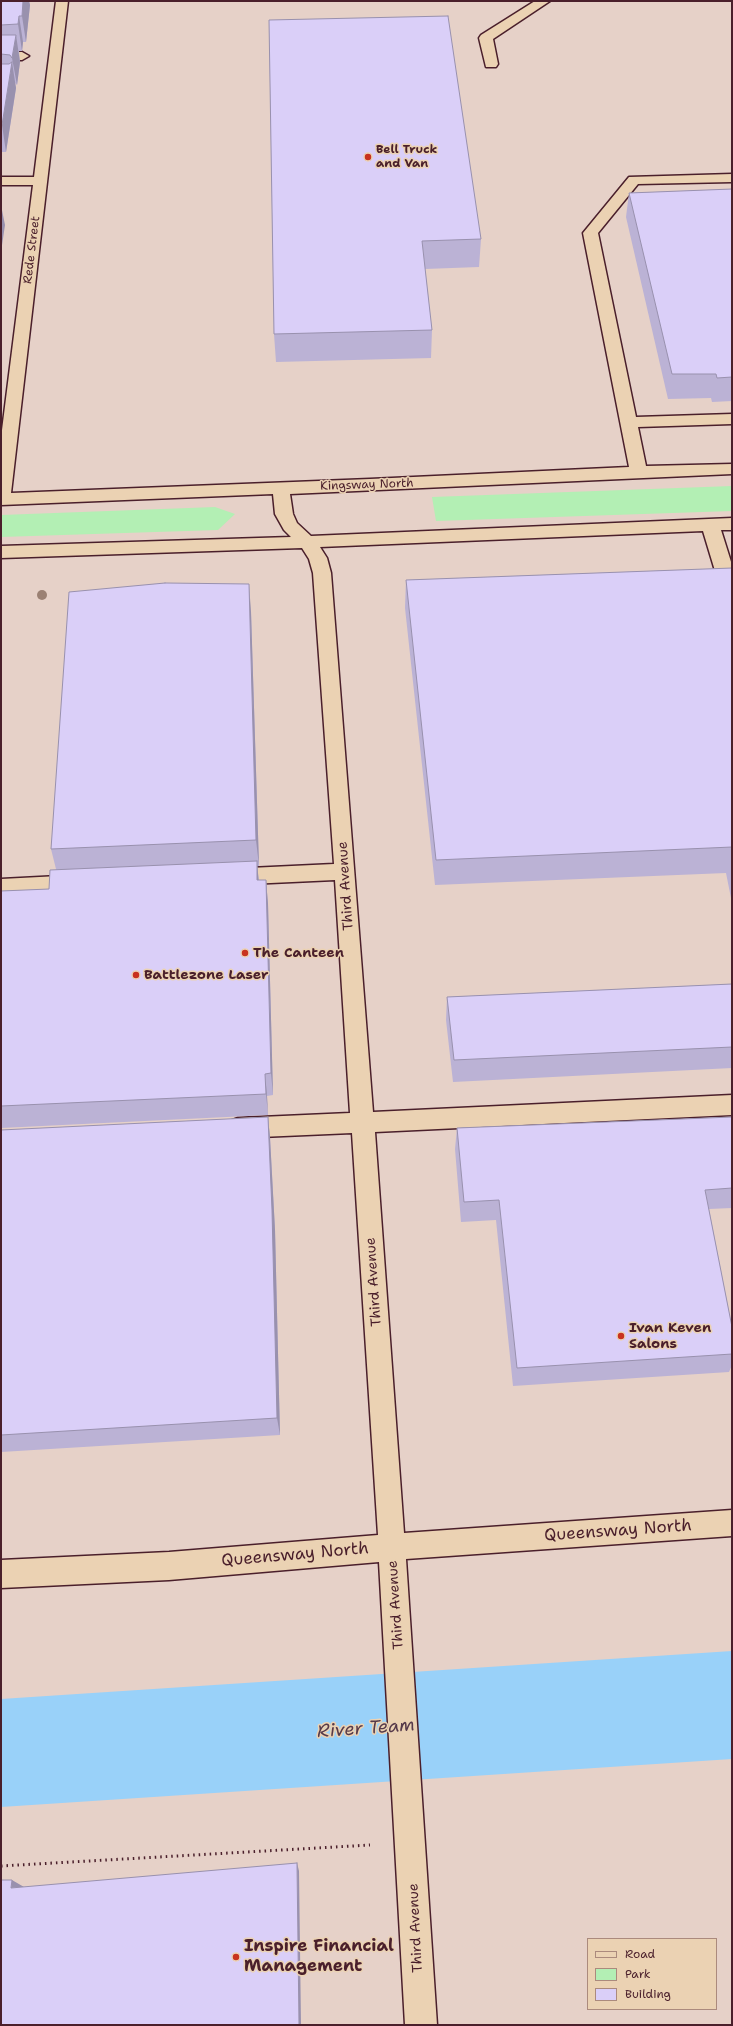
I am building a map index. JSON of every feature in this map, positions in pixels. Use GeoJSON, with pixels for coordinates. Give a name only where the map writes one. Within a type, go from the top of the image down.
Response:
{"type":"FeatureCollection","features":[{"type":"Feature","properties":{"kind":"street","name":"Rede Street"},"geometry":{"type":"LineString","coordinates":[[2,499],[62,1]]}},
{"type":"Feature","properties":{"kind":"street"},"geometry":{"type":"LineString","coordinates":[[491,64],[486,38],[544,1]]}},
{"type":"Feature","properties":{"kind":"street"},"geometry":{"type":"LineString","coordinates":[[1,56],[22,56]]}},
{"type":"Feature","properties":{"kind":"street"},"geometry":{"type":"LineString","coordinates":[[639,472],[590,234],[634,180],[732,178]]}},
{"type":"Feature","properties":{"kind":"street"},"geometry":{"type":"LineString","coordinates":[[1,182],[40,181]]}},
{"type":"Feature","properties":{"kind":"street"},"geometry":{"type":"LineString","coordinates":[[628,422],[732,419]]}},
{"type":"Feature","properties":{"kind":"street","name":"Kingsway North"},"geometry":{"type":"LineString","coordinates":[[2,499],[732,469]]}},
{"type":"Feature","properties":{"kind":"street","name":"Third Avenue"},"geometry":{"type":"LineString","coordinates":[[281,488],[284,514],[290,526],[308,542],[318,558],[322,573],[363,1122],[400,1661],[421,2025]]}},
{"type":"Feature","properties":{"kind":"street"},"geometry":{"type":"LineString","coordinates":[[1,552],[308,542],[732,524]]}},
{"type":"Feature","properties":{"kind":"street"},"geometry":{"type":"LineString","coordinates":[[710,525],[721,557],[724,584]]}},
{"type":"Feature","properties":{"kind":"street"},"geometry":{"type":"LineString","coordinates":[[212,878],[345,872]]}},
{"type":"Feature","properties":{"kind":"street"},"geometry":{"type":"LineString","coordinates":[[1,887],[95,883]]}},
{"type":"Feature","properties":{"kind":"street"},"geometry":{"type":"LineString","coordinates":[[213,1129],[732,1105]]}},
{"type":"Feature","properties":{"kind":"street","name":"Queensway North"},"geometry":{"type":"LineString","coordinates":[[1,1574],[169,1566],[392,1547],[732,1524]]}},
{"type":"Feature","properties":{"kind":"path"},"geometry":{"type":"LineString","coordinates":[[1,1866],[410,1842]]}},
{"type":"Feature","properties":{"kind":"shaded area"},"geometry":{"type":"Polygon","coordinates":[[[1,1],[732,1],[732,2025],[1,2025],[1,1]]]}},
{"type":"Feature","properties":{"kind":"green space"},"geometry":{"type":"Polygon","coordinates":[[[732,486],[732,511],[436,521],[432,497],[732,486]]]}},
{"type":"Feature","properties":{"kind":"green space"},"geometry":{"type":"Polygon","coordinates":[[[215,507],[235,514],[218,530],[1,537],[1,515],[215,507]]]}},
{"type":"Feature","properties":{"kind":"building"},"geometry":{"type":"Polygon","coordinates":[[[1,1],[23,1],[22,16],[19,16],[18,24],[1,25],[1,1]]]}},
{"type":"Feature","properties":{"kind":"building","name":"Bell Truck and Van"},"geometry":{"type":"Polygon","coordinates":[[[448,16],[481,239],[422,241],[432,330],[274,334],[269,20],[448,16]]]}},
{"type":"Feature","properties":{"kind":"building"},"geometry":{"type":"Polygon","coordinates":[[[1,35],[16,35],[12,58],[10,55],[1,54],[1,35]]]}},
{"type":"Feature","properties":{"kind":"building"},"geometry":{"type":"Polygon","coordinates":[[[12,62],[1,125],[1,64],[9,64],[12,62]]]}},
{"type":"Feature","properties":{"kind":"building"},"geometry":{"type":"Polygon","coordinates":[[[732,189],[732,377],[717,378],[716,374],[672,374],[629,193],[732,189]]]}},
{"type":"Feature","properties":{"kind":"building"},"geometry":{"type":"Polygon","coordinates":[[[732,568],[732,847],[436,860],[406,580],[732,568]]]}},
{"type":"Feature","properties":{"kind":"building"},"geometry":{"type":"Polygon","coordinates":[[[165,583],[249,584],[256,840],[51,849],[69,592],[165,583]]]}},
{"type":"Feature","properties":{"kind":"building"},"geometry":{"type":"Polygon","coordinates":[[[257,861],[257,880],[266,880],[271,1073],[265,1074],[266,1094],[1,1106],[1,891],[49,889],[50,870],[257,861]]]}},
{"type":"Feature","properties":{"kind":"building"},"geometry":{"type":"Polygon","coordinates":[[[732,984],[732,1047],[454,1060],[447,997],[732,984]]]}},
{"type":"Feature","properties":{"kind":"building"},"geometry":{"type":"Polygon","coordinates":[[[268,1117],[272,1210],[277,1418],[1,1435],[1,1130],[268,1117]]]}},
{"type":"Feature","properties":{"kind":"building"},"geometry":{"type":"Polygon","coordinates":[[[732,1117],[732,1188],[705,1190],[732,1327],[732,1354],[517,1368],[499,1200],[464,1202],[457,1128],[732,1117]]]}},
{"type":"Feature","properties":{"kind":"building"},"geometry":{"type":"Polygon","coordinates":[[[297,1863],[299,2025],[1,2025],[1,1880],[12,1880],[11,1888],[297,1863]]]}},
{"type":"Feature","properties":{"kind":"waterway","name":"River Team"},"geometry":{"type":"LineString","coordinates":[[1,1753],[732,1705]]}},
{"type":"Feature","properties":{"kind":"place","name":"Bell Truck and Van"},"geometry":{"type":"Point","coordinates":[368,157]}},
{"type":"Feature","properties":{"kind":"place","name":"The Canteen"},"geometry":{"type":"Point","coordinates":[245,953]}},
{"type":"Feature","properties":{"kind":"place","name":"Battlezone Laser"},"geometry":{"type":"Point","coordinates":[136,975]}},
{"type":"Feature","properties":{"kind":"place","name":"Ivan Keven Salons"},"geometry":{"type":"Point","coordinates":[621,1336]}},
{"type":"Feature","properties":{"kind":"place","name":"Inspire Financial Management"},"geometry":{"type":"Point","coordinates":[236,1957]}}]}
